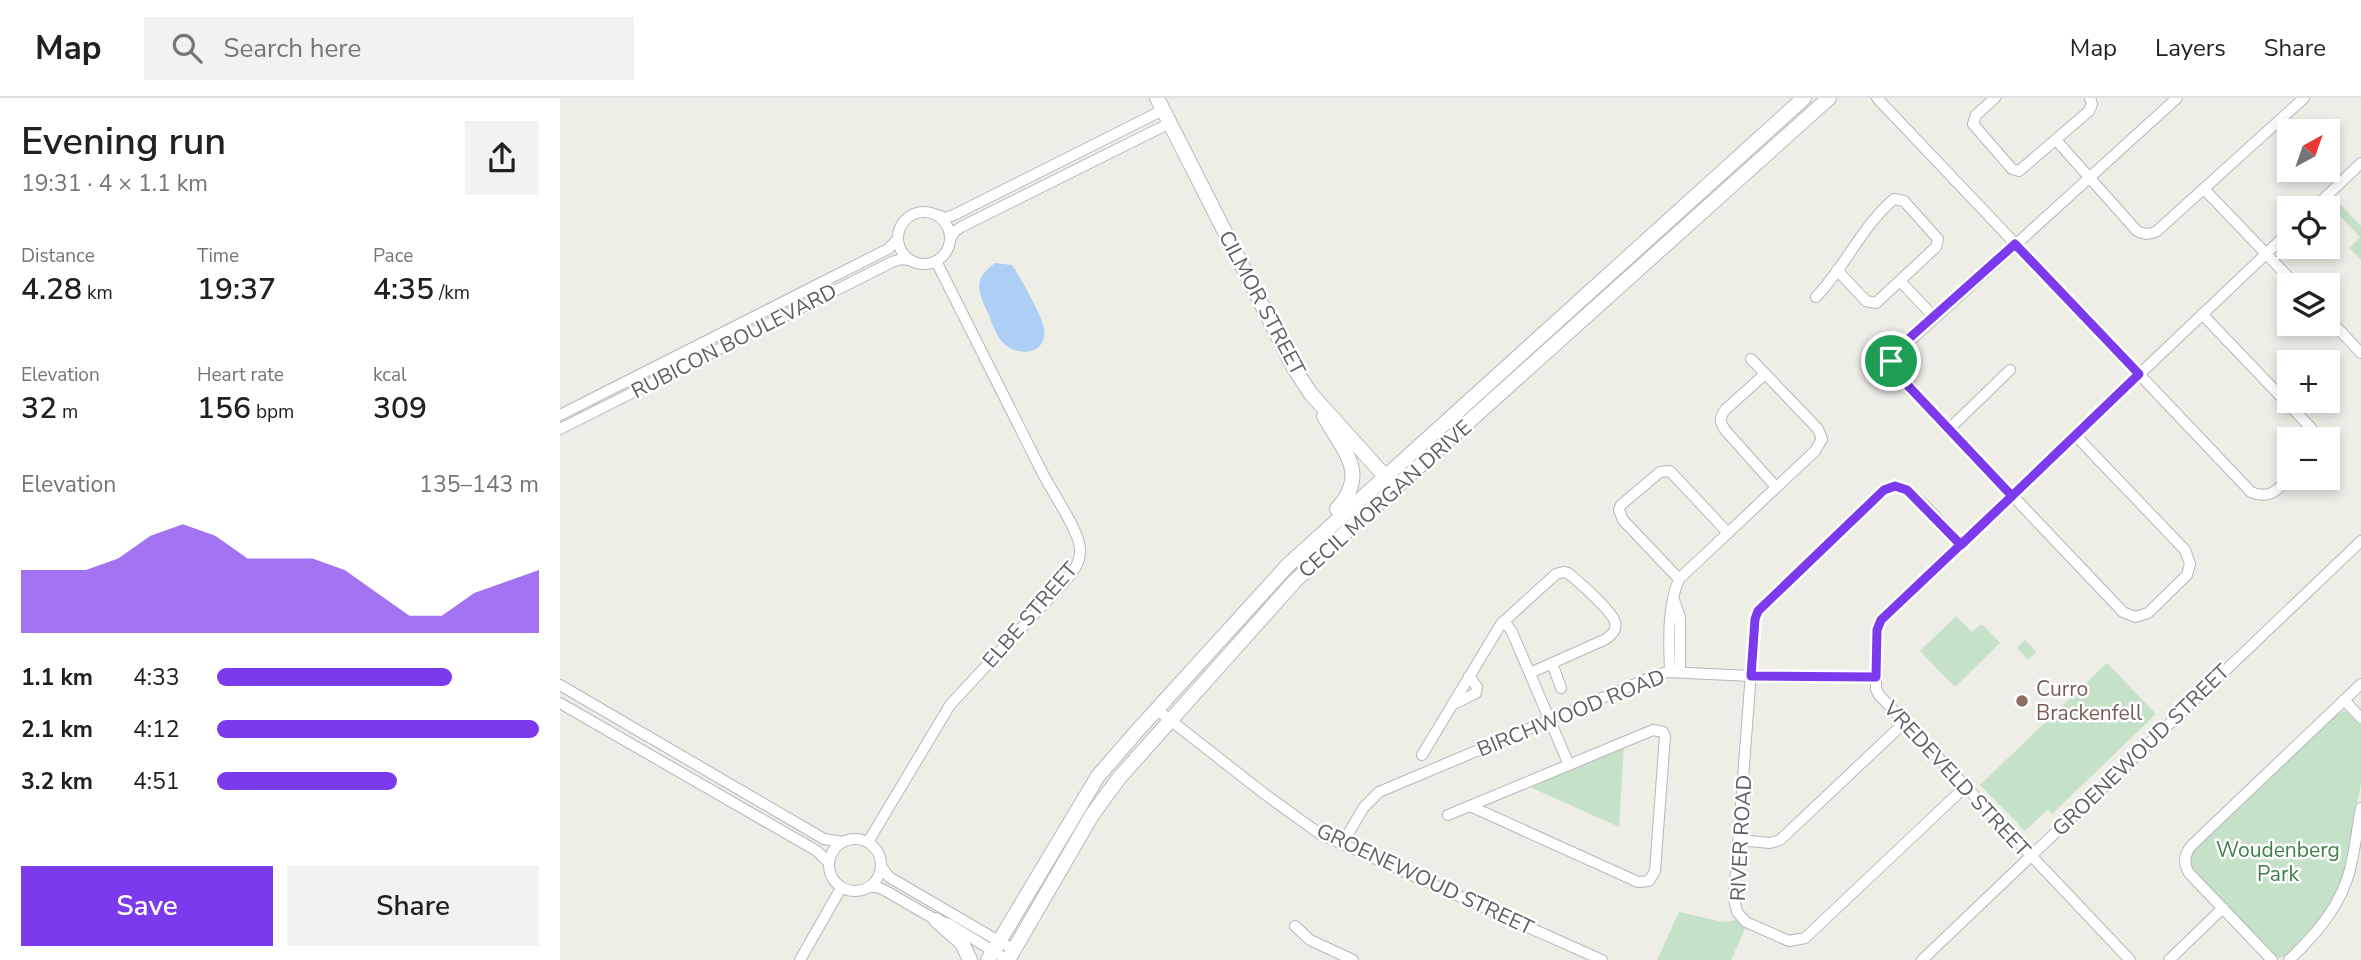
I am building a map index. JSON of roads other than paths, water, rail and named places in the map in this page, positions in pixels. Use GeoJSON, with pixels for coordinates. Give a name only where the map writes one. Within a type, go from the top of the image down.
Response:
{"type":"FeatureCollection","features":[{"type":"Feature","properties":{"kind":"street","name":"CECIL MORGAN DRIVE"},"geometry":{"type":"LineString","coordinates":[[993,951],[1098,776],[1288,565],[1804,98]]}},
{"type":"Feature","properties":{"kind":"street","name":"CECIL MORGAN DRIVE"},"geometry":{"type":"LineString","coordinates":[[1010,956],[1092,815],[1132,762],[1294,582],[1829,98]]}},
{"type":"Feature","properties":{"kind":"street"},"geometry":{"type":"LineString","coordinates":[[1877,98],[2251,492],[2271,494],[2277,489]]}},
{"type":"Feature","properties":{"kind":"street"},"geometry":{"type":"LineString","coordinates":[[1995,98],[1976,115],[1973,124],[2012,169],[2022,171],[2089,111],[2092,104],[2090,98]]}},
{"type":"Feature","properties":{"kind":"street"},"geometry":{"type":"LineString","coordinates":[[2075,435],[2185,550],[2190,564],[2187,575],[2148,613],[2135,617],[2123,612],[1896,373],[1891,365],[1894,353],[2176,98]]}},
{"type":"Feature","properties":{"kind":"street"},"geometry":{"type":"LineString","coordinates":[[2056,140],[2137,230],[2144,234],[2157,231],[2304,98]]}},
{"type":"Feature","properties":{"kind":"street","name":"CILMOR STREET"},"geometry":{"type":"LineString","coordinates":[[1163,110],[1281,346],[1311,394],[1396,488]]}},
{"type":"Feature","properties":{"kind":"street"},"geometry":{"type":"LineString","coordinates":[[1163,110],[962,226],[954,232],[946,252],[936,261],[920,264],[910,260],[902,252],[898,239],[901,226],[909,216],[923,211],[945,218],[954,215],[1163,110]]}},
{"type":"Feature","properties":{"kind":"street"},"geometry":{"type":"LineString","coordinates":[[2327,196],[2361,163]]}},
{"type":"Feature","properties":{"kind":"street"},"geometry":{"type":"LineString","coordinates":[[2204,188],[2285,273]]}},
{"type":"Feature","properties":{"kind":"street"},"geometry":{"type":"LineString","coordinates":[[1816,297],[1870,225],[1892,201],[1904,201],[1936,234],[1936,247],[1878,302],[1871,304],[1837,270]]}},
{"type":"Feature","properties":{"kind":"street"},"geometry":{"type":"LineString","coordinates":[[938,215],[945,221],[951,238]]}},
{"type":"Feature","properties":{"kind":"street","name":"RUBICON BOULEVARD"},"geometry":{"type":"LineString","coordinates":[[560,415],[887,249],[898,239]]}},
{"type":"Feature","properties":{"kind":"street","name":"VREDEVELD STREET"},"geometry":{"type":"LineString","coordinates":[[2130,960],[1879,695],[1876,689],[1877,630],[1881,620],[2277,243]]}},
{"type":"Feature","properties":{"kind":"street","name":"RUBICON BOULEVARD"},"geometry":{"type":"LineString","coordinates":[[560,429],[893,261],[910,260]]}},
{"type":"Feature","properties":{"kind":"street","name":"ELBE STREET"},"geometry":{"type":"LineString","coordinates":[[868,842],[944,712],[1065,581],[1080,556],[1077,536],[1050,488],[936,261]]}},
{"type":"Feature","properties":{"kind":"street"},"geometry":{"type":"LineString","coordinates":[[1900,281],[1934,317]]}},
{"type":"Feature","properties":{"kind":"street"},"geometry":{"type":"LineString","coordinates":[[2202,314],[2310,427]]}},
{"type":"Feature","properties":{"kind":"street"},"geometry":{"type":"LineString","coordinates":[[2340,331],[2361,354]]}},
{"type":"Feature","properties":{"kind":"street"},"geometry":{"type":"LineString","coordinates":[[1675,672],[1680,617],[1673,597],[1679,579],[1815,451],[1822,439],[1818,429],[1751,359]]}},
{"type":"Feature","properties":{"kind":"street"},"geometry":{"type":"LineString","coordinates":[[1949,429],[2010,370]]}},
{"type":"Feature","properties":{"kind":"street"},"geometry":{"type":"LineString","coordinates":[[1765,374],[1725,410],[1721,415],[1721,423],[1776,487]]}},
{"type":"Feature","properties":{"kind":"street"},"geometry":{"type":"LineString","coordinates":[[1311,394],[1348,457],[1353,472],[1352,488],[1335,511],[1330,525]]}},
{"type":"Feature","properties":{"kind":"street"},"geometry":{"type":"LineString","coordinates":[[1679,579],[1623,520],[1619,510],[1621,505],[1660,472],[1670,471],[1728,533]]}},
{"type":"Feature","properties":{"kind":"street","name":"RIVER ROAD"},"geometry":{"type":"LineString","coordinates":[[1961,545],[1907,490],[1895,486],[1884,490],[1758,611],[1755,619],[1734,898],[1737,912],[1746,922],[1789,941],[1800,940],[1811,934],[1966,786]]}},
{"type":"Feature","properties":{"kind":"street","name":"GROENEWOUD STREET"},"geometry":{"type":"LineString","coordinates":[[1922,960],[2361,541]]}},
{"type":"Feature","properties":{"kind":"street"},"geometry":{"type":"LineString","coordinates":[[1422,755],[1504,621],[1560,572],[1568,573],[1613,618],[1615,630],[1612,636],[1530,674]]}},
{"type":"Feature","properties":{"kind":"street"},"geometry":{"type":"LineString","coordinates":[[1504,621],[1512,632],[1569,765]]}},
{"type":"Feature","properties":{"kind":"street"},"geometry":{"type":"LineString","coordinates":[[1552,663],[1561,688]]}},
{"type":"Feature","properties":{"kind":"street","name":"BIRCHWOOD ROAD"},"geometry":{"type":"LineString","coordinates":[[1342,844],[1364,807],[1379,792],[1641,681],[1675,672],[1751,676],[1876,677]]}},
{"type":"Feature","properties":{"kind":"street"},"geometry":{"type":"LineString","coordinates":[[2272,960],[2189,873],[2185,860],[2187,852],[2361,684]]}},
{"type":"Feature","properties":{"kind":"street"},"geometry":{"type":"LineString","coordinates":[[560,685],[824,839],[842,842]]}},
{"type":"Feature","properties":{"kind":"street"},"geometry":{"type":"LineString","coordinates":[[2344,700],[2361,718]]}},
{"type":"Feature","properties":{"kind":"street"},"geometry":{"type":"LineString","coordinates":[[560,703],[817,850],[828,862],[832,878],[841,888],[853,892],[870,887],[881,888],[993,951],[1010,956]]}},
{"type":"Feature","properties":{"kind":"street","name":"GROENEWOUD STREET"},"geometry":{"type":"LineString","coordinates":[[1156,709],[1320,834],[1579,955],[1602,960]]}},
{"type":"Feature","properties":{"kind":"street"},"geometry":{"type":"LineString","coordinates":[[1738,841],[1770,843],[1780,840],[1905,722]]}},
{"type":"Feature","properties":{"kind":"street"},"geometry":{"type":"LineString","coordinates":[[1448,815],[1653,730],[1662,732],[1665,736],[1655,871],[1649,881],[1638,883],[1470,806]]}},
{"type":"Feature","properties":{"kind":"street"},"geometry":{"type":"LineString","coordinates":[[2289,960],[2314,936],[2342,893],[2348,876],[2361,808]]}},
{"type":"Feature","properties":{"kind":"street"},"geometry":{"type":"LineString","coordinates":[[828,862],[831,854],[842,842],[850,839],[868,842],[880,856],[881,866],[880,874],[870,887]]}},
{"type":"Feature","properties":{"kind":"street"},"geometry":{"type":"LineString","coordinates":[[881,866],[889,877],[993,951]]}},
{"type":"Feature","properties":{"kind":"street"},"geometry":{"type":"LineString","coordinates":[[800,960],[841,888]]}},
{"type":"Feature","properties":{"kind":"street"},"geometry":{"type":"LineString","coordinates":[[2169,960],[2223,908]]}},
{"type":"Feature","properties":{"kind":"street"},"geometry":{"type":"LineString","coordinates":[[936,920],[962,943],[970,960]]}},
{"type":"Feature","properties":{"kind":"street"},"geometry":{"type":"LineString","coordinates":[[1295,926],[1310,940],[1353,960]]}},
{"type":"Feature","properties":{"kind":"water"},"geometry":{"type":"Polygon","coordinates":[[[995,263],[1012,265],[1044,328],[1041,345],[1028,352],[1013,349],[1000,339],[981,295],[979,284],[983,274],[995,263]]]}},
{"type":"Feature","properties":{"kind":"place","name":"Curro Brackenfell"},"geometry":{"type":"Point","coordinates":[2022,701]}},
{"type":"Feature","properties":{"kind":"park label","name":"Woudenberg Park"},"geometry":{"type":"Point","coordinates":[2278,862]}}]}
